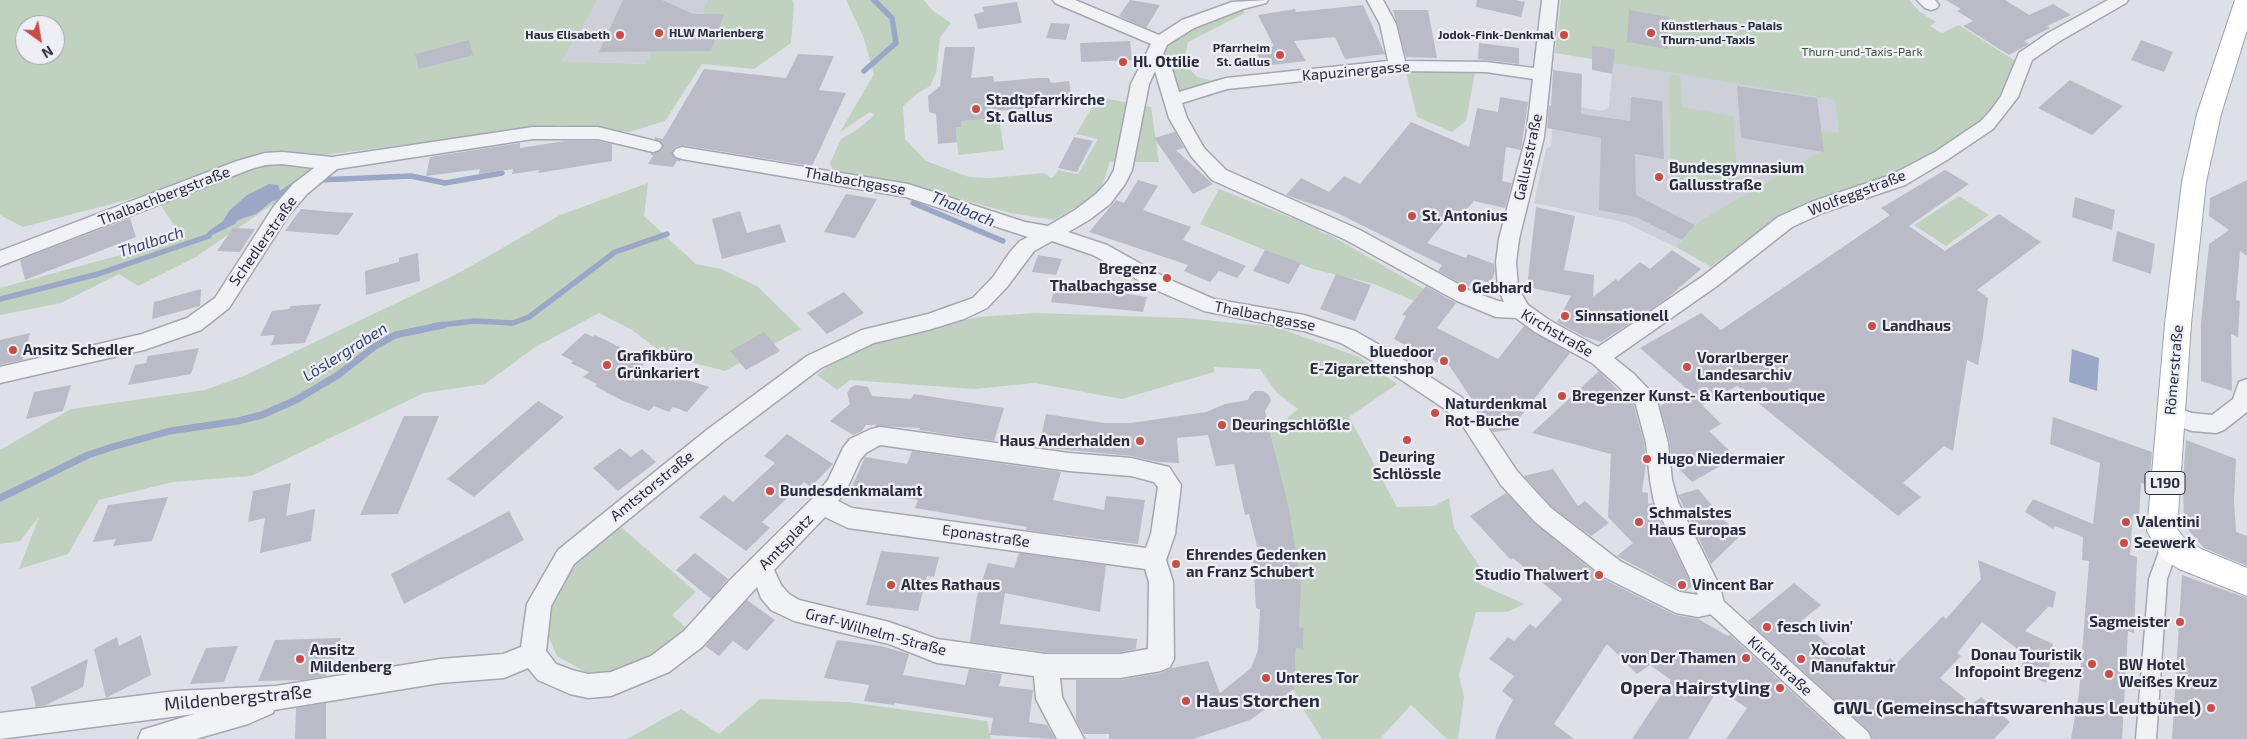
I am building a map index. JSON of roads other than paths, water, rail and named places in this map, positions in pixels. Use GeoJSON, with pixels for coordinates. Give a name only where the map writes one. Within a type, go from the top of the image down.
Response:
{"type":"FeatureCollection","features":[{"type":"Feature","properties":{"kind":"main road","name":"Römerstraße"},"geometry":{"type":"LineString","coordinates":[[2173,548],[2162,531],[2170,415],[2186,246],[2200,150],[2217,87],[2246,0]]}},
{"type":"Feature","properties":{"kind":"main road"},"geometry":{"type":"LineString","coordinates":[[2173,548],[2190,559],[2247,582]]}},
{"type":"Feature","properties":{"kind":"street"},"geometry":{"type":"LineString","coordinates":[[1061,0],[1157,48],[1188,24],[1238,5],[1260,0]]}},
{"type":"Feature","properties":{"kind":"street"},"geometry":{"type":"LineString","coordinates":[[1375,0],[1388,24],[1398,66]]}},
{"type":"Feature","properties":{"kind":"street","name":"Gallusstraße"},"geometry":{"type":"LineString","coordinates":[[1521,310],[1513,300],[1508,288],[1506,262],[1509,238],[1535,137],[1550,0]]}},
{"type":"Feature","properties":{"kind":"street","name":"Wolfeggstraße"},"geometry":{"type":"LineString","coordinates":[[1599,357],[1710,281],[1785,222],[1818,207],[1898,180],[1941,156],[1987,125],[1998,114],[2009,97],[2025,57],[2054,37],[2120,0]]}},
{"type":"Feature","properties":{"kind":"street","name":"Kirchstraße"},"geometry":{"type":"LineString","coordinates":[[1157,48],[1178,118],[1197,152],[1219,175],[1353,235],[1464,296],[1496,309],[1521,310],[1542,326],[1599,357],[1626,380],[1646,401],[1657,443],[1660,480],[1666,502],[1676,526],[1708,587],[1712,603],[1861,739]]}},
{"type":"Feature","properties":{"kind":"street","name":"Amtstorstraße"},"geometry":{"type":"LineString","coordinates":[[533,654],[539,604],[566,557],[716,435],[814,362],[869,336],[928,322],[980,303],[1000,282],[1026,246],[1050,234],[1094,207],[1116,184],[1122,170],[1140,84],[1157,48]]}},
{"type":"Feature","properties":{"kind":"street","name":"Kapuzinergasse"},"geometry":{"type":"LineString","coordinates":[[1172,100],[1226,84],[1398,66],[1486,67],[1543,75]]}},
{"type":"Feature","properties":{"kind":"street"},"geometry":{"type":"LineString","coordinates":[[332,163],[533,133],[598,133],[653,146]]}},
{"type":"Feature","properties":{"kind":"street","name":"Thalbachgasse"},"geometry":{"type":"LineString","coordinates":[[682,153],[908,190],[1024,229],[1050,234],[1100,250],[1163,285],[1211,306],[1304,322],[1348,337],[1383,356],[1414,379],[1453,403],[1471,420],[1509,478],[1543,515],[1612,569],[1676,602],[1698,606],[1712,603]]}},
{"type":"Feature","properties":{"kind":"street","name":"Thalbachbergstraße"},"geometry":{"type":"LineString","coordinates":[[0,259],[244,165],[265,159],[282,158],[332,163]]}},
{"type":"Feature","properties":{"kind":"street","name":"Schedlerstraße"},"geometry":{"type":"LineString","coordinates":[[0,375],[144,342],[194,324],[222,303],[281,211],[300,189],[332,163]]}},
{"type":"Feature","properties":{"kind":"street"},"geometry":{"type":"LineString","coordinates":[[2170,415],[2192,422],[2216,424],[2242,404],[2247,388]]}},
{"type":"Feature","properties":{"kind":"street","name":"Amtsplatz"},"geometry":{"type":"LineString","coordinates":[[753,575],[822,504],[842,480],[851,455],[858,446],[871,438],[880,436],[1069,462],[1131,467],[1161,474],[1170,485],[1163,534],[1154,560]]}},
{"type":"Feature","properties":{"kind":"street","name":"Eponastraße"},"geometry":{"type":"LineString","coordinates":[[822,504],[848,518],[1154,560]]}},
{"type":"Feature","properties":{"kind":"street"},"geometry":{"type":"LineString","coordinates":[[2146,739],[2158,579],[2166,555],[2173,548]]}},
{"type":"Feature","properties":{"kind":"street","name":"Graf-Wilhelm-Straße"},"geometry":{"type":"LineString","coordinates":[[753,575],[767,579],[770,590],[780,602],[794,610],[889,633],[937,651],[1046,666],[1120,666],[1162,659],[1161,582],[1154,560]]}},
{"type":"Feature","properties":{"kind":"street"},"geometry":{"type":"LineString","coordinates":[[533,654],[547,672],[570,682],[588,686],[611,684],[660,664],[686,644],[753,575]]}},
{"type":"Feature","properties":{"kind":"street","name":"Mildenbergstraße"},"geometry":{"type":"LineString","coordinates":[[0,726],[176,703],[276,698],[440,671],[504,666],[533,654]]}},
{"type":"Feature","properties":{"kind":"street"},"geometry":{"type":"LineString","coordinates":[[1046,666],[1049,699],[1071,739]]}},
{"type":"Feature","properties":{"kind":"street"},"geometry":{"type":"LineString","coordinates":[[151,739],[248,712],[276,698]]}},
{"type":"Feature","properties":{"kind":"water"},"geometry":{"type":"Polygon","coordinates":[[[269,184],[278,185],[281,194],[256,214],[238,220],[235,224],[202,240],[247,195],[269,184]]]}},
{"type":"Feature","properties":{"kind":"water"},"geometry":{"type":"Polygon","coordinates":[[[2072,349],[2099,358],[2097,391],[2069,382],[2072,349]]]}},
{"type":"Feature","properties":{"kind":"waterway"},"geometry":{"type":"LineString","coordinates":[[864,71],[896,43],[892,18],[874,0]]}},
{"type":"Feature","properties":{"kind":"waterway","name":"Thalbach"},"geometry":{"type":"LineString","coordinates":[[319,180],[411,176],[445,183],[502,173]]}},
{"type":"Feature","properties":{"kind":"waterway","name":"Thalbach"},"geometry":{"type":"LineString","coordinates":[[274,198],[295,184]]}},
{"type":"Feature","properties":{"kind":"waterway","name":"Thalbach"},"geometry":{"type":"LineString","coordinates":[[913,203],[1003,241]]}},
{"type":"Feature","properties":{"kind":"waterway","name":"Löslergraben"},"geometry":{"type":"LineString","coordinates":[[433,326],[474,321],[513,323],[529,317],[615,252],[667,234]]}},
{"type":"Feature","properties":{"kind":"waterway","name":"Thalbach"},"geometry":{"type":"LineString","coordinates":[[0,299],[98,274],[209,236]]}},
{"type":"Feature","properties":{"kind":"waterway","name":"Löslergraben"},"geometry":{"type":"LineString","coordinates":[[0,498],[88,455],[112,447],[170,431],[238,421],[262,415],[296,400],[338,375],[374,347],[395,335],[443,325]]}},
{"type":"Feature","properties":{"kind":"tunnel"},"geometry":{"type":"LineString","coordinates":[[653,146],[682,153]]}},
{"type":"Feature","properties":{"kind":"place","name":"HLW Marienberg"},"geometry":{"type":"Point","coordinates":[659,33]}},
{"type":"Feature","properties":{"kind":"place","name":"Künstlerhaus - Palais Thurn-und-Taxis"},"geometry":{"type":"Point","coordinates":[1651,33]}},
{"type":"Feature","properties":{"kind":"place","name":"Haus Elisabeth"},"geometry":{"type":"Point","coordinates":[620,35]}},
{"type":"Feature","properties":{"kind":"place","name":"Jodok-Fink-Denkmal"},"geometry":{"type":"Point","coordinates":[1564,35]}},
{"type":"Feature","properties":{"kind":"place","name":"Pfarrheim St. Gallus"},"geometry":{"type":"Point","coordinates":[1280,55]}},
{"type":"Feature","properties":{"kind":"place","name":"Hl. Ottilie"},"geometry":{"type":"Point","coordinates":[1123,62]}},
{"type":"Feature","properties":{"kind":"place","name":"Stadtpfarrkirche St. Gallus"},"geometry":{"type":"Point","coordinates":[976,109]}},
{"type":"Feature","properties":{"kind":"place","name":"Bundesgymnasium Gallusstraße"},"geometry":{"type":"Point","coordinates":[1659,177]}},
{"type":"Feature","properties":{"kind":"place","name":"St. Antonius"},"geometry":{"type":"Point","coordinates":[1412,216]}},
{"type":"Feature","properties":{"kind":"place","name":"Bregenz Thalbachgasse"},"geometry":{"type":"Point","coordinates":[1167,278]}},
{"type":"Feature","properties":{"kind":"place","name":"Gebhard"},"geometry":{"type":"Point","coordinates":[1462,288]}},
{"type":"Feature","properties":{"kind":"place","name":"Sinnsationell"},"geometry":{"type":"Point","coordinates":[1565,316]}},
{"type":"Feature","properties":{"kind":"place","name":"Landhaus"},"geometry":{"type":"Point","coordinates":[1872,326]}},
{"type":"Feature","properties":{"kind":"place","name":"Ansitz Schedler"},"geometry":{"type":"Point","coordinates":[13,350]}},
{"type":"Feature","properties":{"kind":"place","name":"bluedoor E-Zigarettenshop"},"geometry":{"type":"Point","coordinates":[1444,361]}},
{"type":"Feature","properties":{"kind":"place","name":"Grafikbüro Grünkariert"},"geometry":{"type":"Point","coordinates":[607,365]}},
{"type":"Feature","properties":{"kind":"place","name":"Vorarlberger Landesarchiv"},"geometry":{"type":"Point","coordinates":[1687,367]}},
{"type":"Feature","properties":{"kind":"place","name":"Bregenzer Kunst- & Kartenboutique"},"geometry":{"type":"Point","coordinates":[1562,396]}},
{"type":"Feature","properties":{"kind":"place","name":"Naturdenkmal Rot-Buche"},"geometry":{"type":"Point","coordinates":[1435,413]}},
{"type":"Feature","properties":{"kind":"place","name":"Deuringschlößle"},"geometry":{"type":"Point","coordinates":[1222,425]}},
{"type":"Feature","properties":{"kind":"place","name":"Deuring Schlössle"},"geometry":{"type":"Point","coordinates":[1407,440]}},
{"type":"Feature","properties":{"kind":"place","name":"Haus Anderhalden"},"geometry":{"type":"Point","coordinates":[1140,441]}},
{"type":"Feature","properties":{"kind":"place","name":"Hugo Niedermaier"},"geometry":{"type":"Point","coordinates":[1647,459]}},
{"type":"Feature","properties":{"kind":"place","name":"Bundesdenkmalamt"},"geometry":{"type":"Point","coordinates":[770,491]}},
{"type":"Feature","properties":{"kind":"place","name":"Schmalstes Haus Europas"},"geometry":{"type":"Point","coordinates":[1639,522]}},
{"type":"Feature","properties":{"kind":"place","name":"Valentini"},"geometry":{"type":"Point","coordinates":[2126,522]}},
{"type":"Feature","properties":{"kind":"place","name":"Seewerk"},"geometry":{"type":"Point","coordinates":[2124,543]}},
{"type":"Feature","properties":{"kind":"place","name":"Ehrendes Gedenken an Franz Schubert"},"geometry":{"type":"Point","coordinates":[1176,564]}},
{"type":"Feature","properties":{"kind":"place","name":"Studio Thalwert"},"geometry":{"type":"Point","coordinates":[1599,575]}},
{"type":"Feature","properties":{"kind":"place","name":"Altes Rathaus"},"geometry":{"type":"Point","coordinates":[891,585]}},
{"type":"Feature","properties":{"kind":"place","name":"Vincent Bar"},"geometry":{"type":"Point","coordinates":[1682,585]}},
{"type":"Feature","properties":{"kind":"place","name":"Sagmeister"},"geometry":{"type":"Point","coordinates":[2180,622]}},
{"type":"Feature","properties":{"kind":"place","name":"fesch livin'"},"geometry":{"type":"Point","coordinates":[1767,627]}},
{"type":"Feature","properties":{"kind":"place","name":"von Der Thamen"},"geometry":{"type":"Point","coordinates":[1746,658]}},
{"type":"Feature","properties":{"kind":"place","name":"Ansitz Mildenberg"},"geometry":{"type":"Point","coordinates":[300,659]}},
{"type":"Feature","properties":{"kind":"place","name":"Xocolat Manufaktur"},"geometry":{"type":"Point","coordinates":[1801,659]}},
{"type":"Feature","properties":{"kind":"place","name":"Donau Touristik Infopoint Bregenz"},"geometry":{"type":"Point","coordinates":[2092,664]}},
{"type":"Feature","properties":{"kind":"place","name":"BW Hotel Weißes Kreuz"},"geometry":{"type":"Point","coordinates":[2109,674]}},
{"type":"Feature","properties":{"kind":"place","name":"Unteres Tor"},"geometry":{"type":"Point","coordinates":[1266,678]}},
{"type":"Feature","properties":{"kind":"place","name":"Opera Hairstyling"},"geometry":{"type":"Point","coordinates":[1780,688]}},
{"type":"Feature","properties":{"kind":"place","name":"Haus Storchen"},"geometry":{"type":"Point","coordinates":[1186,701]}},
{"type":"Feature","properties":{"kind":"place","name":"GWL (Gemeinschaftswarenhaus Leutbühel)"},"geometry":{"type":"Point","coordinates":[2211,708]}},
{"type":"Feature","properties":{"kind":"park label","name":"Thurn-und-Taxis-Park"},"geometry":{"type":"Point","coordinates":[1862,52]}}]}
